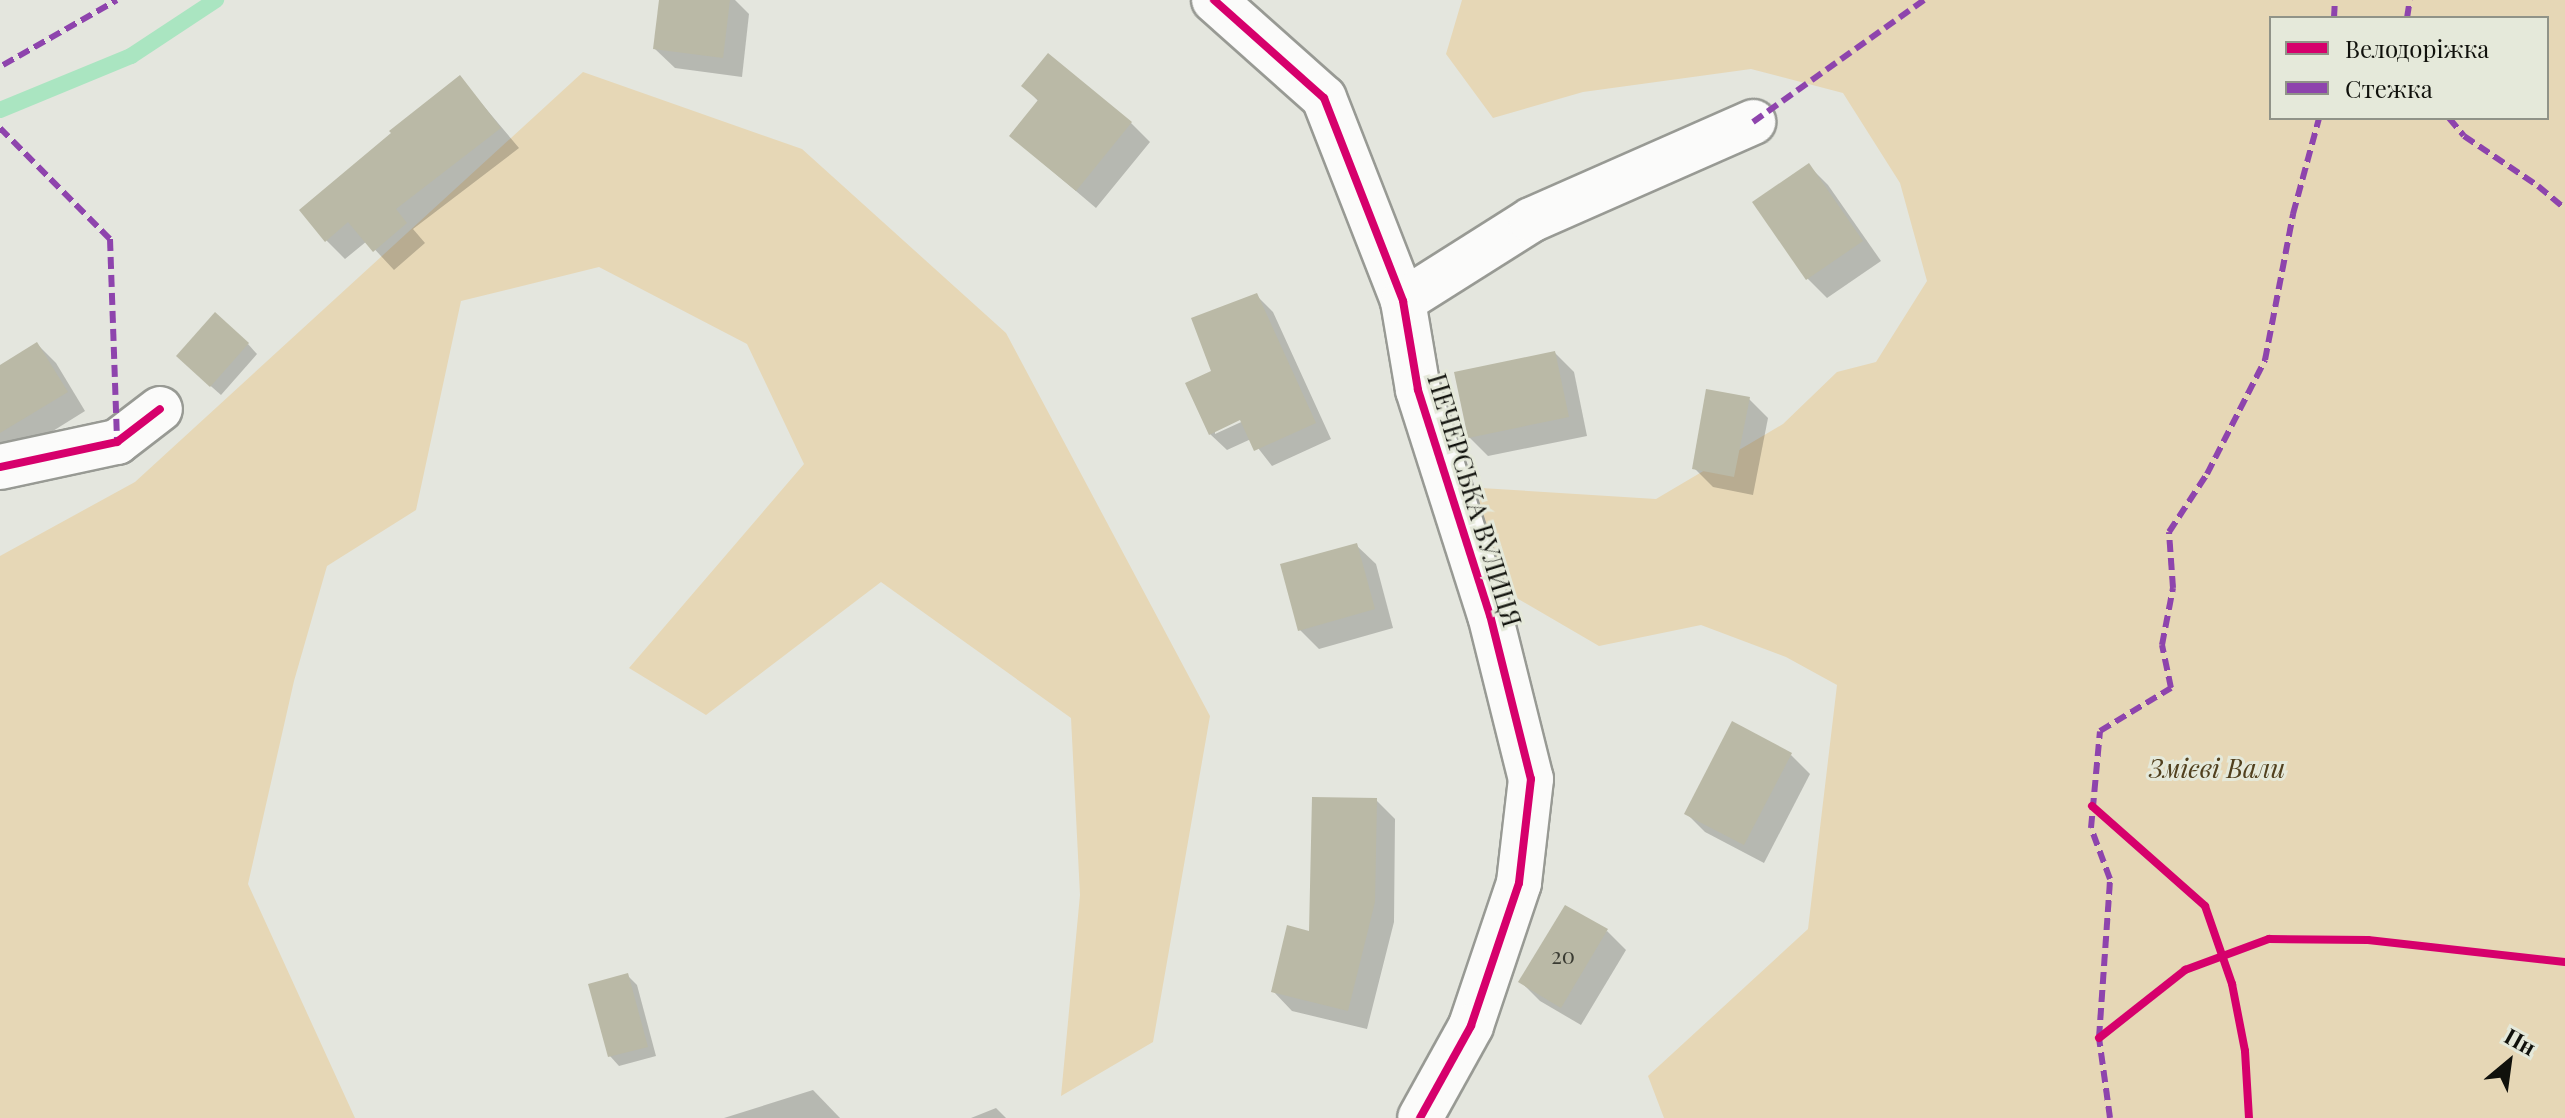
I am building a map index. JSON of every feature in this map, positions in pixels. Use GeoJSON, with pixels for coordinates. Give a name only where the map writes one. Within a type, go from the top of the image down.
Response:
{"type":"FeatureCollection","features":[{"type":"Feature","properties":{"kind":"street","name":"ПЕЧЕРСЬКА ВУЛИЦЯ"},"geometry":{"type":"LineString","coordinates":[[1214,0],[1324,98],[1403,301],[1418,390],[1490,615],[1531,779],[1519,883],[1471,1026],[1420,1118]]}},
{"type":"Feature","properties":{"kind":"street"},"geometry":{"type":"LineString","coordinates":[[1403,301],[1531,220],[1753,122]]}},
{"type":"Feature","properties":{"kind":"street"},"geometry":{"type":"LineString","coordinates":[[0,467],[117,442],[160,409]]}},
{"type":"Feature","properties":{"kind":"green space","name":"Змієві Вали"},"geometry":{"type":"Polygon","coordinates":[[[1462,0],[2565,0],[2565,1118],[1664,1118],[1648,1076],[1808,929],[1837,685],[1786,657],[1701,625],[1599,646],[1472,572],[1481,488],[1656,499],[1783,424],[1837,372],[1876,362],[1927,281],[1900,183],[1843,93],[1751,69],[1583,92],[1493,118],[1446,54],[1462,0]]]}},
{"type":"Feature","properties":{"kind":"green space"},"geometry":{"type":"Polygon","coordinates":[[[583,72],[802,149],[1006,333],[1210,716],[1153,1042],[1061,1096],[1080,895],[1071,718],[881,582],[706,715],[629,668],[804,464],[747,344],[599,267],[461,301],[416,510],[327,566],[294,681],[248,884],[355,1118],[0,1118],[0,556],[135,482],[583,72]]]}},
{"type":"Feature","properties":{"kind":"building"},"geometry":{"type":"Polygon","coordinates":[[[659,0],[730,0],[723,58],[653,49],[659,0]]]}},
{"type":"Feature","properties":{"kind":"building"},"geometry":{"type":"Polygon","coordinates":[[[1048,53],[1132,122],[1076,191],[1009,136],[1038,100],[1021,86],[1048,53]]]}},
{"type":"Feature","properties":{"kind":"building"},"geometry":{"type":"Polygon","coordinates":[[[460,75],[501,128],[396,209],[407,223],[373,252],[348,222],[325,242],[299,210],[391,133],[389,131],[460,75]]]}},
{"type":"Feature","properties":{"kind":"building"},"geometry":{"type":"Polygon","coordinates":[[[1809,163],[1863,241],[1806,280],[1752,202],[1809,163]]]}},
{"type":"Feature","properties":{"kind":"building"},"geometry":{"type":"Polygon","coordinates":[[[1257,293],[1316,423],[1254,451],[1240,420],[1209,435],[1185,383],[1211,371],[1191,318],[1257,293]]]}},
{"type":"Feature","properties":{"kind":"building"},"geometry":{"type":"Polygon","coordinates":[[[215,312],[249,343],[210,387],[176,356],[215,312]]]}},
{"type":"Feature","properties":{"kind":"building"},"geometry":{"type":"Polygon","coordinates":[[[37,342],[68,392],[0,433],[0,365],[37,342]]]}},
{"type":"Feature","properties":{"kind":"building"},"geometry":{"type":"Polygon","coordinates":[[[1555,351],[1569,417],[1468,438],[1454,372],[1555,351]]]}},
{"type":"Feature","properties":{"kind":"building"},"geometry":{"type":"Polygon","coordinates":[[[1706,389],[1750,397],[1734,477],[1692,469],[1706,389]]]}},
{"type":"Feature","properties":{"kind":"building"},"geometry":{"type":"Polygon","coordinates":[[[1357,543],[1375,609],[1298,631],[1280,564],[1357,543]]]}},
{"type":"Feature","properties":{"kind":"building"},"geometry":{"type":"Polygon","coordinates":[[[1732,721],[1792,753],[1744,845],[1684,814],[1732,721]]]}},
{"type":"Feature","properties":{"kind":"building"},"geometry":{"type":"Polygon","coordinates":[[[1312,797],[1377,798],[1375,902],[1348,1011],[1271,992],[1287,925],[1309,931],[1312,797]]]}},
{"type":"Feature","properties":{"kind":"building"},"geometry":{"type":"Polygon","coordinates":[[[1565,905],[1608,929],[1561,1008],[1518,982],[1565,905]]]}},
{"type":"Feature","properties":{"kind":"building"},"geometry":{"type":"Polygon","coordinates":[[[628,973],[648,1047],[608,1057],[588,984],[628,973]]]}},
{"type":"Feature","properties":{"kind":"waterway"},"geometry":{"type":"LineString","coordinates":[[0,110],[131,56],[216,0]]}},
{"type":"Feature","properties":{"kind":"marked path"},"geometry":{"type":"LineString","coordinates":[[3,65],[117,0]]}},
{"type":"Feature","properties":{"kind":"marked path"},"geometry":{"type":"LineString","coordinates":[[1753,122],[1924,0]]}},
{"type":"Feature","properties":{"kind":"marked path"},"geometry":{"type":"LineString","coordinates":[[2334,16],[2335,0]]}},
{"type":"Feature","properties":{"kind":"marked path"},"geometry":{"type":"LineString","coordinates":[[2407,16],[2410,0]]}},
{"type":"Feature","properties":{"kind":"marked path"},"geometry":{"type":"LineString","coordinates":[[2110,1118],[2099,1038],[2110,879],[2091,828],[2100,731],[2171,688],[2162,645],[2173,588],[2169,532],[2207,474],[2265,360],[2293,214],[2318,120]]}},
{"type":"Feature","properties":{"kind":"marked path"},"geometry":{"type":"LineString","coordinates":[[2451,120],[2464,136],[2538,186],[2565,209]]}},
{"type":"Feature","properties":{"kind":"marked path"},"geometry":{"type":"LineString","coordinates":[[0,128],[110,239],[117,442]]}},
{"type":"Feature","properties":{"kind":"cycle path"},"geometry":{"type":"LineString","coordinates":[[1214,0],[1324,98],[1403,301],[1418,390],[1490,615],[1531,779],[1519,883],[1471,1026],[1420,1118]]}},
{"type":"Feature","properties":{"kind":"cycle path"},"geometry":{"type":"LineString","coordinates":[[0,467],[117,442],[160,409]]}},
{"type":"Feature","properties":{"kind":"cycle path"},"geometry":{"type":"LineString","coordinates":[[2092,806],[2205,906],[2232,984],[2245,1051],[2249,1118]]}},
{"type":"Feature","properties":{"kind":"cycle path"},"geometry":{"type":"LineString","coordinates":[[2099,1038],[2185,970],[2269,939],[2368,940],[2565,962]]}}]}
